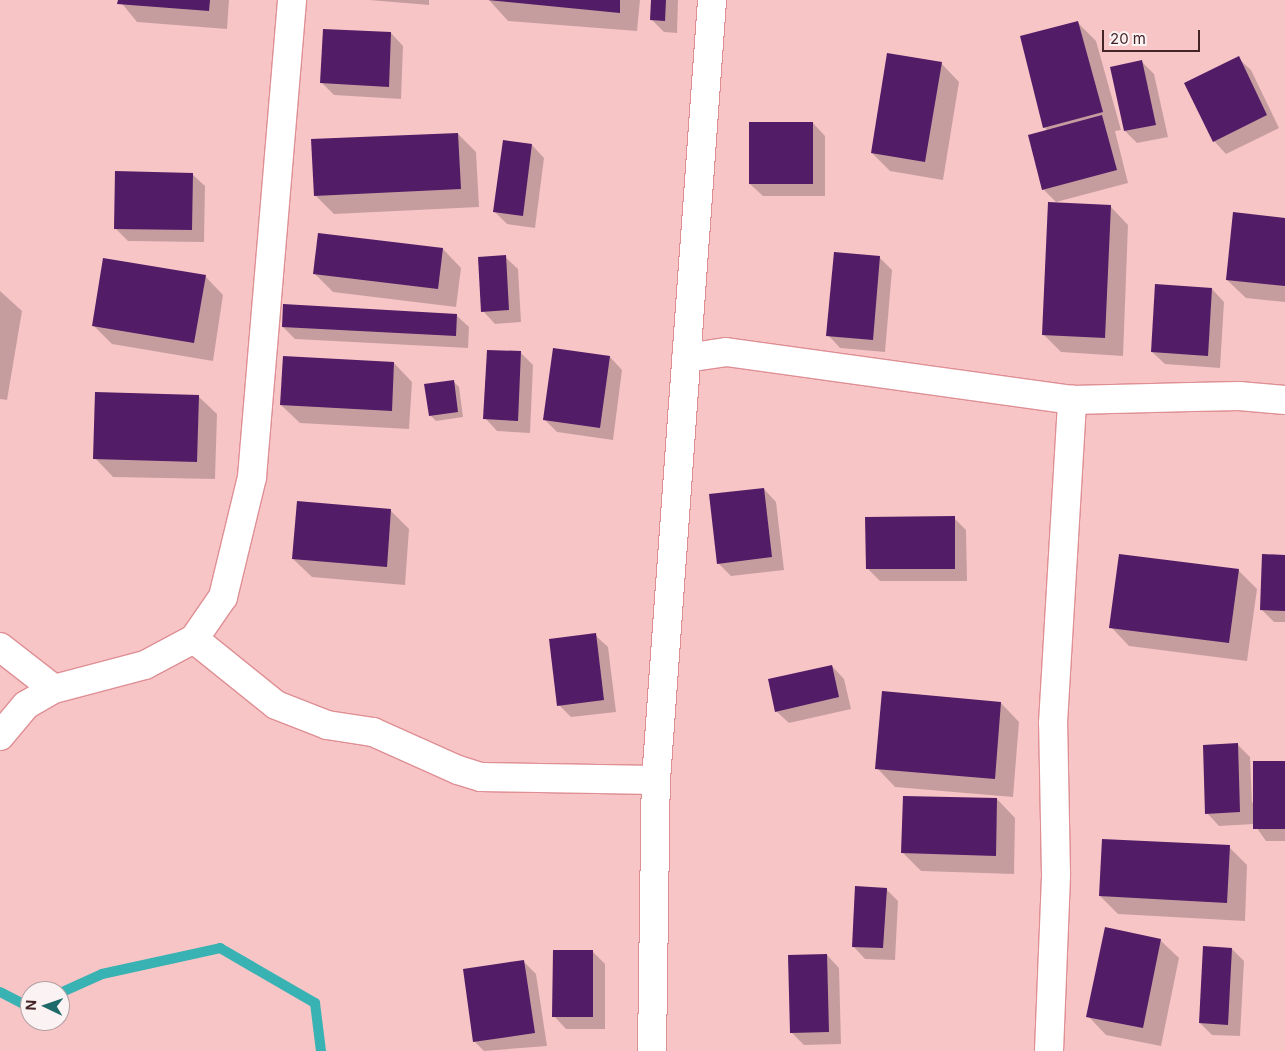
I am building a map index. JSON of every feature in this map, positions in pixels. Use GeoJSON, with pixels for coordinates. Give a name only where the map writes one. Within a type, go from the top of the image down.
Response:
{"type":"FeatureCollection","features":[{"type":"Feature","properties":{"kind":"street"},"geometry":{"type":"LineString","coordinates":[[0,736],[26,705],[54,689],[145,665],[194,639],[223,596],[252,477],[292,0]]}},
{"type":"Feature","properties":{"kind":"street"},"geometry":{"type":"LineString","coordinates":[[652,1051],[656,780],[712,0]]}},
{"type":"Feature","properties":{"kind":"street"},"geometry":{"type":"LineString","coordinates":[[686,358],[726,352],[1072,400],[1239,396],[1285,400]]}},
{"type":"Feature","properties":{"kind":"street"},"geometry":{"type":"LineString","coordinates":[[1049,1051],[1056,874],[1053,723],[1072,400]]}},
{"type":"Feature","properties":{"kind":"street"},"geometry":{"type":"LineString","coordinates":[[194,639],[276,705],[326,725],[372,732],[458,770],[481,777],[656,780]]}},
{"type":"Feature","properties":{"kind":"street"},"geometry":{"type":"LineString","coordinates":[[0,647],[54,689]]}},
{"type":"Feature","properties":{"kind":"building"},"geometry":{"type":"Polygon","coordinates":[[[118,0],[210,0],[209,11],[117,4],[118,0]]]}},
{"type":"Feature","properties":{"kind":"building"},"geometry":{"type":"Polygon","coordinates":[[[488,0],[620,0],[620,13],[488,0]]]}},
{"type":"Feature","properties":{"kind":"building"},"geometry":{"type":"Polygon","coordinates":[[[651,0],[666,0],[665,21],[650,20],[651,0]]]}},
{"type":"Feature","properties":{"kind":"building"},"geometry":{"type":"Polygon","coordinates":[[[1078,21],[1103,112],[1043,128],[1020,36],[1078,21]]]}},
{"type":"Feature","properties":{"kind":"building"},"geometry":{"type":"Polygon","coordinates":[[[323,29],[391,32],[389,87],[320,83],[323,29]]]}},
{"type":"Feature","properties":{"kind":"building"},"geometry":{"type":"Polygon","coordinates":[[[887,53],[942,62],[925,162],[871,153],[887,53]]]}},
{"type":"Feature","properties":{"kind":"building"},"geometry":{"type":"Polygon","coordinates":[[[1239,56],[1267,115],[1213,142],[1184,83],[1239,56]]]}},
{"type":"Feature","properties":{"kind":"building"},"geometry":{"type":"Polygon","coordinates":[[[1142,60],[1156,125],[1124,131],[1110,67],[1142,60]]]}},
{"type":"Feature","properties":{"kind":"building"},"geometry":{"type":"Polygon","coordinates":[[[1102,115],[1117,170],[1042,190],[1028,135],[1102,115]]]}},
{"type":"Feature","properties":{"kind":"building"},"geometry":{"type":"Polygon","coordinates":[[[749,122],[813,122],[813,184],[749,184],[749,122]]]}},
{"type":"Feature","properties":{"kind":"building"},"geometry":{"type":"Polygon","coordinates":[[[458,133],[461,189],[314,196],[311,139],[458,133]]]}},
{"type":"Feature","properties":{"kind":"building"},"geometry":{"type":"Polygon","coordinates":[[[503,140],[532,144],[523,216],[493,212],[503,140]]]}},
{"type":"Feature","properties":{"kind":"building"},"geometry":{"type":"Polygon","coordinates":[[[115,171],[193,173],[192,230],[114,229],[115,171]]]}},
{"type":"Feature","properties":{"kind":"building"},"geometry":{"type":"Polygon","coordinates":[[[1048,202],[1111,205],[1105,338],[1042,335],[1048,202]]]}},
{"type":"Feature","properties":{"kind":"building"},"geometry":{"type":"Polygon","coordinates":[[[1233,212],[1285,218],[1285,286],[1226,280],[1233,212]]]}},
{"type":"Feature","properties":{"kind":"building"},"geometry":{"type":"Polygon","coordinates":[[[318,233],[443,248],[438,289],[313,274],[318,233]]]}},
{"type":"Feature","properties":{"kind":"building"},"geometry":{"type":"Polygon","coordinates":[[[834,252],[880,256],[873,340],[826,336],[834,252]]]}},
{"type":"Feature","properties":{"kind":"building"},"geometry":{"type":"Polygon","coordinates":[[[506,255],[509,310],[481,312],[478,257],[506,255]]]}},
{"type":"Feature","properties":{"kind":"building"},"geometry":{"type":"Polygon","coordinates":[[[103,258],[206,275],[194,343],[92,326],[103,258]]]}},
{"type":"Feature","properties":{"kind":"building"},"geometry":{"type":"Polygon","coordinates":[[[1155,284],[1212,288],[1208,356],[1151,352],[1155,284]]]}},
{"type":"Feature","properties":{"kind":"building"},"geometry":{"type":"Polygon","coordinates":[[[283,304],[457,314],[456,336],[282,327],[283,304]]]}},
{"type":"Feature","properties":{"kind":"building"},"geometry":{"type":"Polygon","coordinates":[[[553,348],[610,356],[600,428],[543,420],[553,348]]]}},
{"type":"Feature","properties":{"kind":"building"},"geometry":{"type":"Polygon","coordinates":[[[487,350],[521,351],[518,421],[483,419],[487,350]]]}},
{"type":"Feature","properties":{"kind":"building"},"geometry":{"type":"Polygon","coordinates":[[[283,356],[394,362],[392,411],[280,405],[283,356]]]}},
{"type":"Feature","properties":{"kind":"building"},"geometry":{"type":"Polygon","coordinates":[[[454,380],[458,412],[429,416],[424,384],[454,380]]]}},
{"type":"Feature","properties":{"kind":"building"},"geometry":{"type":"Polygon","coordinates":[[[95,392],[199,395],[197,462],[93,459],[95,392]]]}},
{"type":"Feature","properties":{"kind":"building"},"geometry":{"type":"Polygon","coordinates":[[[764,488],[772,557],[717,564],[709,494],[764,488]]]}},
{"type":"Feature","properties":{"kind":"building"},"geometry":{"type":"Polygon","coordinates":[[[297,501],[391,509],[387,567],[292,559],[297,501]]]}},
{"type":"Feature","properties":{"kind":"building"},"geometry":{"type":"Polygon","coordinates":[[[955,516],[955,569],[866,569],[865,517],[955,516]]]}},
{"type":"Feature","properties":{"kind":"building"},"geometry":{"type":"Polygon","coordinates":[[[1119,554],[1239,569],[1229,643],[1109,628],[1119,554]]]}},
{"type":"Feature","properties":{"kind":"building"},"geometry":{"type":"Polygon","coordinates":[[[1262,554],[1285,555],[1285,611],[1260,610],[1262,554]]]}},
{"type":"Feature","properties":{"kind":"building"},"geometry":{"type":"Polygon","coordinates":[[[596,633],[604,700],[557,706],[549,639],[596,633]]]}},
{"type":"Feature","properties":{"kind":"building"},"geometry":{"type":"Polygon","coordinates":[[[832,665],[839,697],[775,712],[768,679],[832,665]]]}},
{"type":"Feature","properties":{"kind":"building"},"geometry":{"type":"Polygon","coordinates":[[[882,691],[1001,702],[995,779],[875,769],[882,691]]]}},
{"type":"Feature","properties":{"kind":"building"},"geometry":{"type":"Polygon","coordinates":[[[1238,743],[1240,812],[1205,814],[1203,745],[1238,743]]]}},
{"type":"Feature","properties":{"kind":"building"},"geometry":{"type":"Polygon","coordinates":[[[1253,761],[1285,761],[1285,829],[1253,829],[1253,761]]]}},
{"type":"Feature","properties":{"kind":"building"},"geometry":{"type":"Polygon","coordinates":[[[903,796],[997,798],[996,856],[901,853],[903,796]]]}},
{"type":"Feature","properties":{"kind":"building"},"geometry":{"type":"Polygon","coordinates":[[[1102,839],[1230,845],[1227,903],[1099,896],[1102,839]]]}},
{"type":"Feature","properties":{"kind":"building"},"geometry":{"type":"Polygon","coordinates":[[[855,886],[887,888],[883,948],[852,947],[855,886]]]}},
{"type":"Feature","properties":{"kind":"building"},"geometry":{"type":"Polygon","coordinates":[[[1105,927],[1161,939],[1143,1028],[1086,1017],[1105,927]]]}},
{"type":"Feature","properties":{"kind":"building"},"geometry":{"type":"Polygon","coordinates":[[[1203,946],[1232,948],[1228,1025],[1199,1023],[1203,946]]]}},
{"type":"Feature","properties":{"kind":"building"},"geometry":{"type":"Polygon","coordinates":[[[553,950],[593,950],[593,1017],[552,1017],[553,950]]]}},
{"type":"Feature","properties":{"kind":"building"},"geometry":{"type":"Polygon","coordinates":[[[827,954],[829,1032],[790,1033],[788,955],[827,954]]]}},
{"type":"Feature","properties":{"kind":"building"},"geometry":{"type":"Polygon","coordinates":[[[524,960],[535,1033],[473,1042],[463,969],[524,960]]]}},
{"type":"Feature","properties":{"kind":"waterway"},"geometry":{"type":"LineString","coordinates":[[70,988],[102,974],[220,948],[315,1003],[321,1051]]}},
{"type":"Feature","properties":{"kind":"waterway"},"geometry":{"type":"LineString","coordinates":[[0,992],[20,1002]]}}]}
